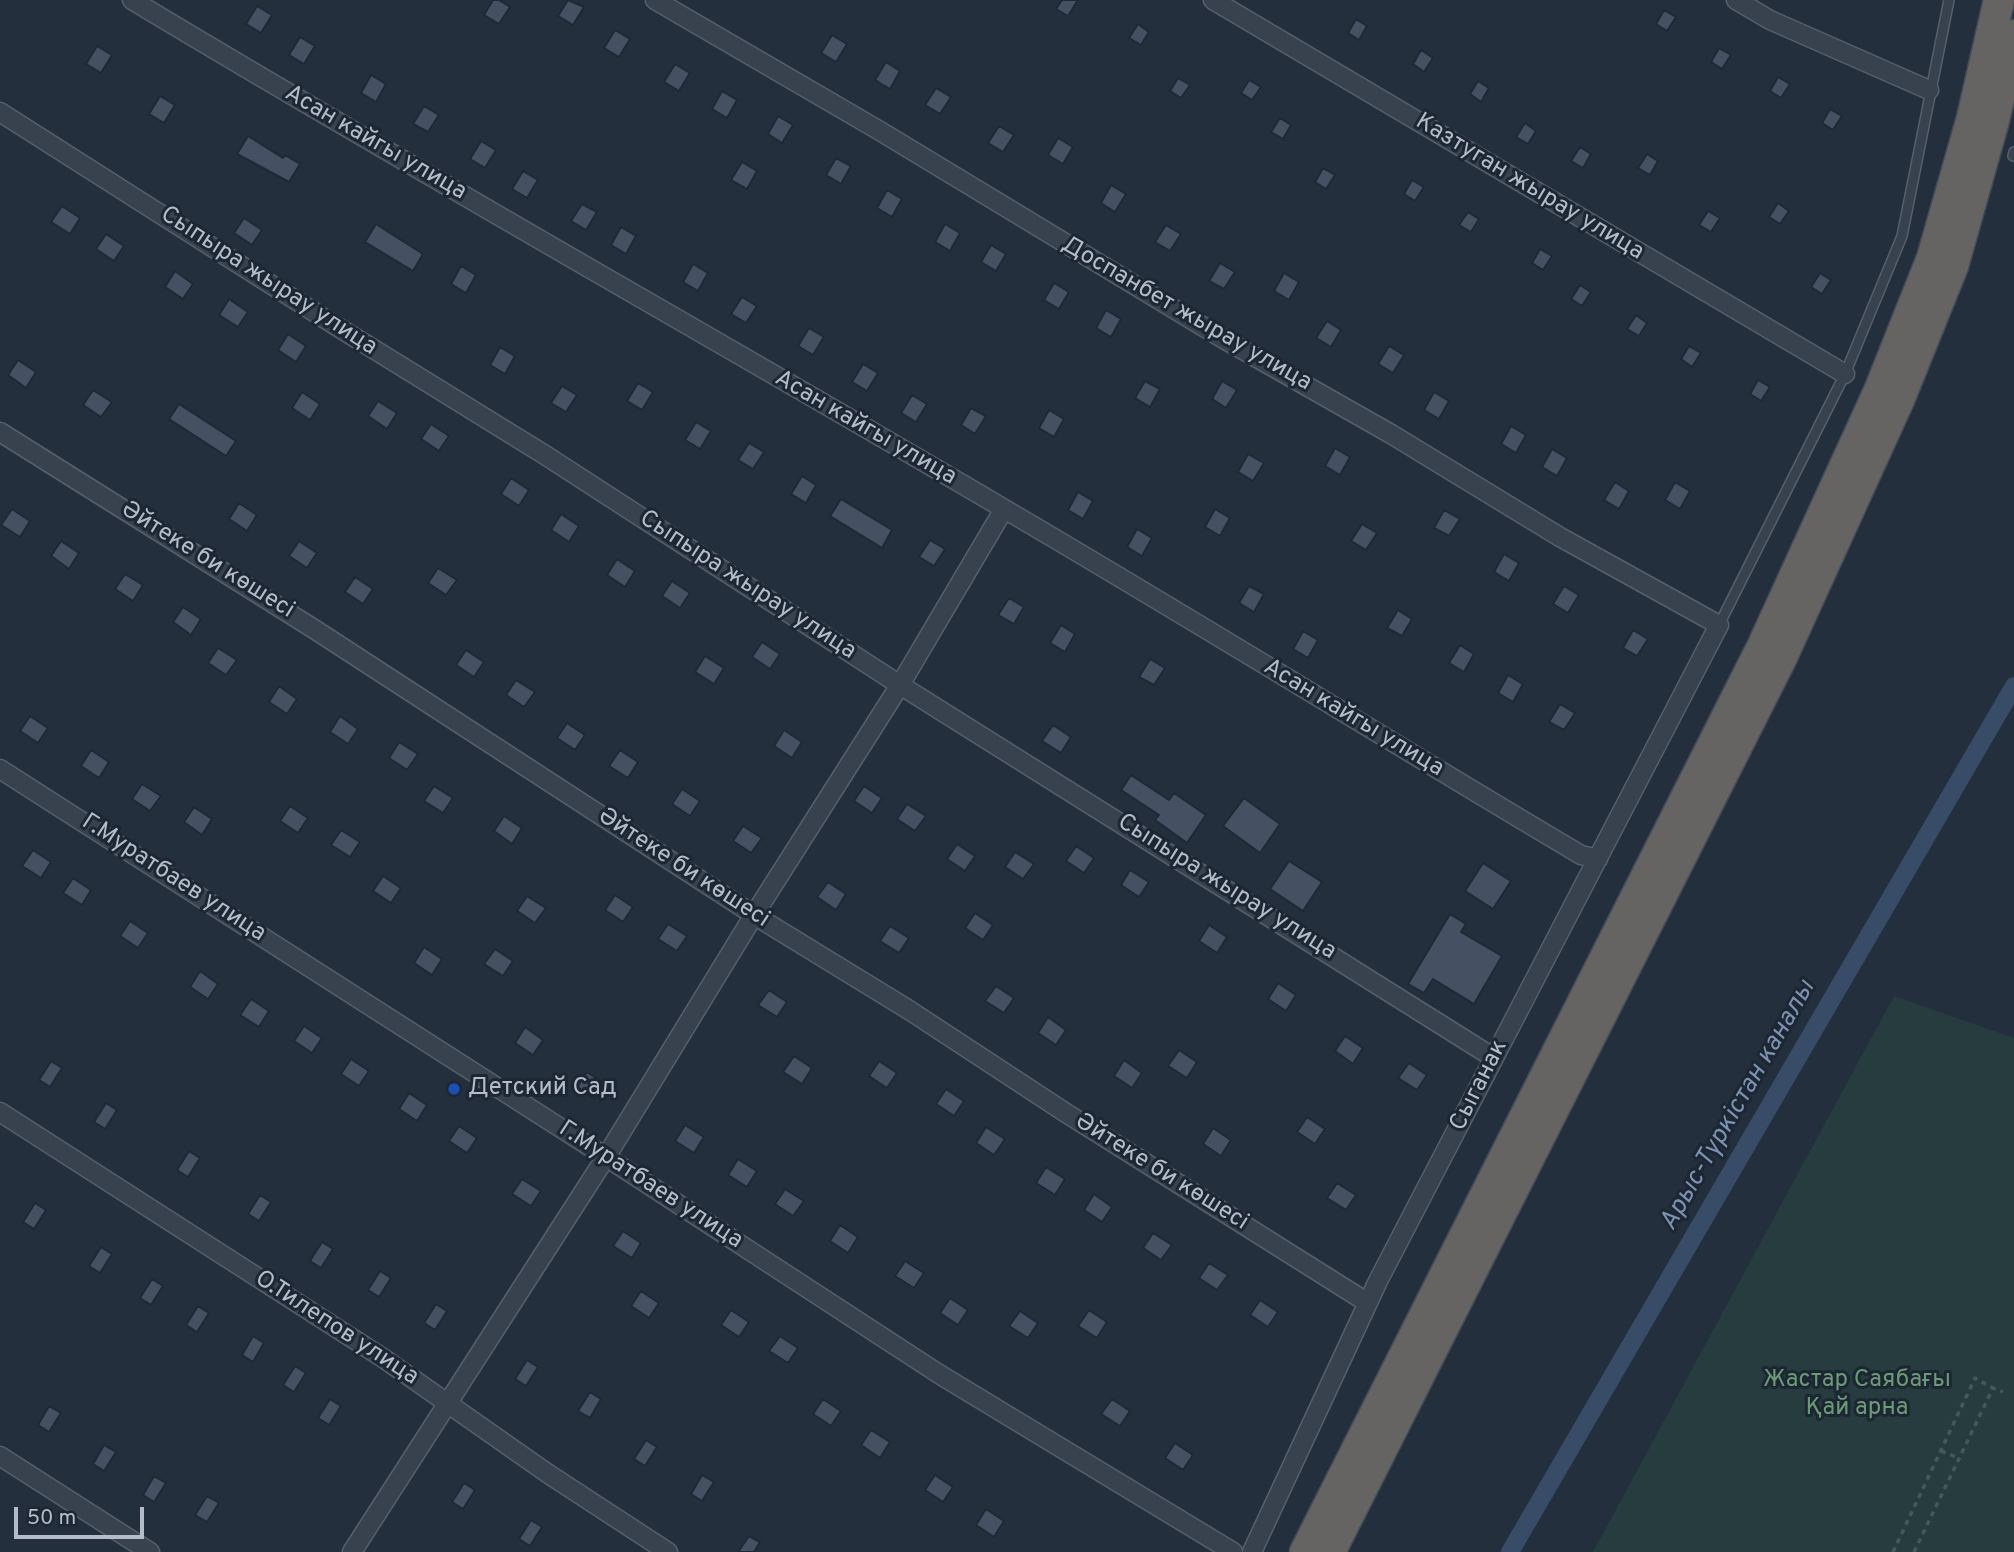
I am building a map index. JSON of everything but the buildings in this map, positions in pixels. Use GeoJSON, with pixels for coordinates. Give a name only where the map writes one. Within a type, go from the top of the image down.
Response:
{"type":"FeatureCollection","features":[{"type":"Feature","properties":{"kind":"highway"},"geometry":{"type":"LineString","coordinates":[[1305,1552],[1756,660],[1879,391],[1932,258],[1972,118],[1999,0]]}},
{"type":"Feature","properties":{"kind":"highway"},"geometry":{"type":"LineString","coordinates":[[1330,1552],[1776,669],[1899,400],[1953,266],[1993,124],[2014,35]]}},
{"type":"Feature","properties":{"kind":"street","name":"Асан кайгы улица"},"geometry":{"type":"LineString","coordinates":[[132,0],[356,135],[570,256],[1004,509],[1581,855],[1598,859]]}},
{"type":"Feature","properties":{"kind":"street","name":"Доспанбет жырау улица"},"geometry":{"type":"LineString","coordinates":[[655,0],[880,131],[1222,338],[1391,434],[1560,537],[1719,625]]}},
{"type":"Feature","properties":{"kind":"street","name":"Казтуган жырау улица"},"geometry":{"type":"LineString","coordinates":[[1213,0],[1846,374]]}},
{"type":"Feature","properties":{"kind":"street"},"geometry":{"type":"LineString","coordinates":[[1736,0],[1770,20],[1929,90]]}},
{"type":"Feature","properties":{"kind":"street","name":"Сыпыра жырау улица"},"geometry":{"type":"LineString","coordinates":[[0,112],[545,455],[900,685],[1494,1058]]}},
{"type":"Feature","properties":{"kind":"street","name":"Әйтеке би көшесі"},"geometry":{"type":"LineString","coordinates":[[0,432],[314,629],[754,915],[909,1010],[1368,1303]]}},
{"type":"Feature","properties":{"kind":"street"},"geometry":{"type":"LineString","coordinates":[[352,1552],[606,1157],[754,915],[900,685],[1004,509]]}},
{"type":"Feature","properties":{"kind":"street","name":"Сыганак"},"geometry":{"type":"LineString","coordinates":[[1252,1552],[1368,1303],[1719,625]]}},
{"type":"Feature","properties":{"kind":"street","name":"Г.Муратбаев улица"},"geometry":{"type":"LineString","coordinates":[[0,769],[939,1374],[1233,1552]]}},
{"type":"Feature","properties":{"kind":"street","name":"О.Тилепов улица"},"geometry":{"type":"LineString","coordinates":[[0,1112],[383,1358],[547,1473],[668,1552]]}},
{"type":"Feature","properties":{"kind":"street"},"geometry":{"type":"LineString","coordinates":[[0,1456],[150,1552]]}},
{"type":"Feature","properties":{"kind":"lane"},"geometry":{"type":"LineString","coordinates":[[1719,625],[1846,374],[1902,236],[1949,0]]}},
{"type":"Feature","properties":{"kind":"path"},"geometry":{"type":"LineString","coordinates":[[1893,1552],[1975,1378],[2003,1392]]}},
{"type":"Feature","properties":{"kind":"path"},"geometry":{"type":"LineString","coordinates":[[1914,1552],[1993,1388]]}},
{"type":"Feature","properties":{"kind":"path"},"geometry":{"type":"LineString","coordinates":[[1941,1451],[1959,1458]]}},
{"type":"Feature","properties":{"kind":"green space","name":"Жастар Саябағы Қай арна"},"geometry":{"type":"Polygon","coordinates":[[[1894,996],[2014,1038],[2014,1552],[1593,1552],[1894,996]]]}},
{"type":"Feature","properties":{"kind":"waterway","name":"Арыс-Түркістан каналы"},"geometry":{"type":"LineString","coordinates":[[1510,1552],[2014,686]]}},
{"type":"Feature","properties":{"kind":"place","name":"Детский Сад"},"geometry":{"type":"Point","coordinates":[454,1089]}}]}
